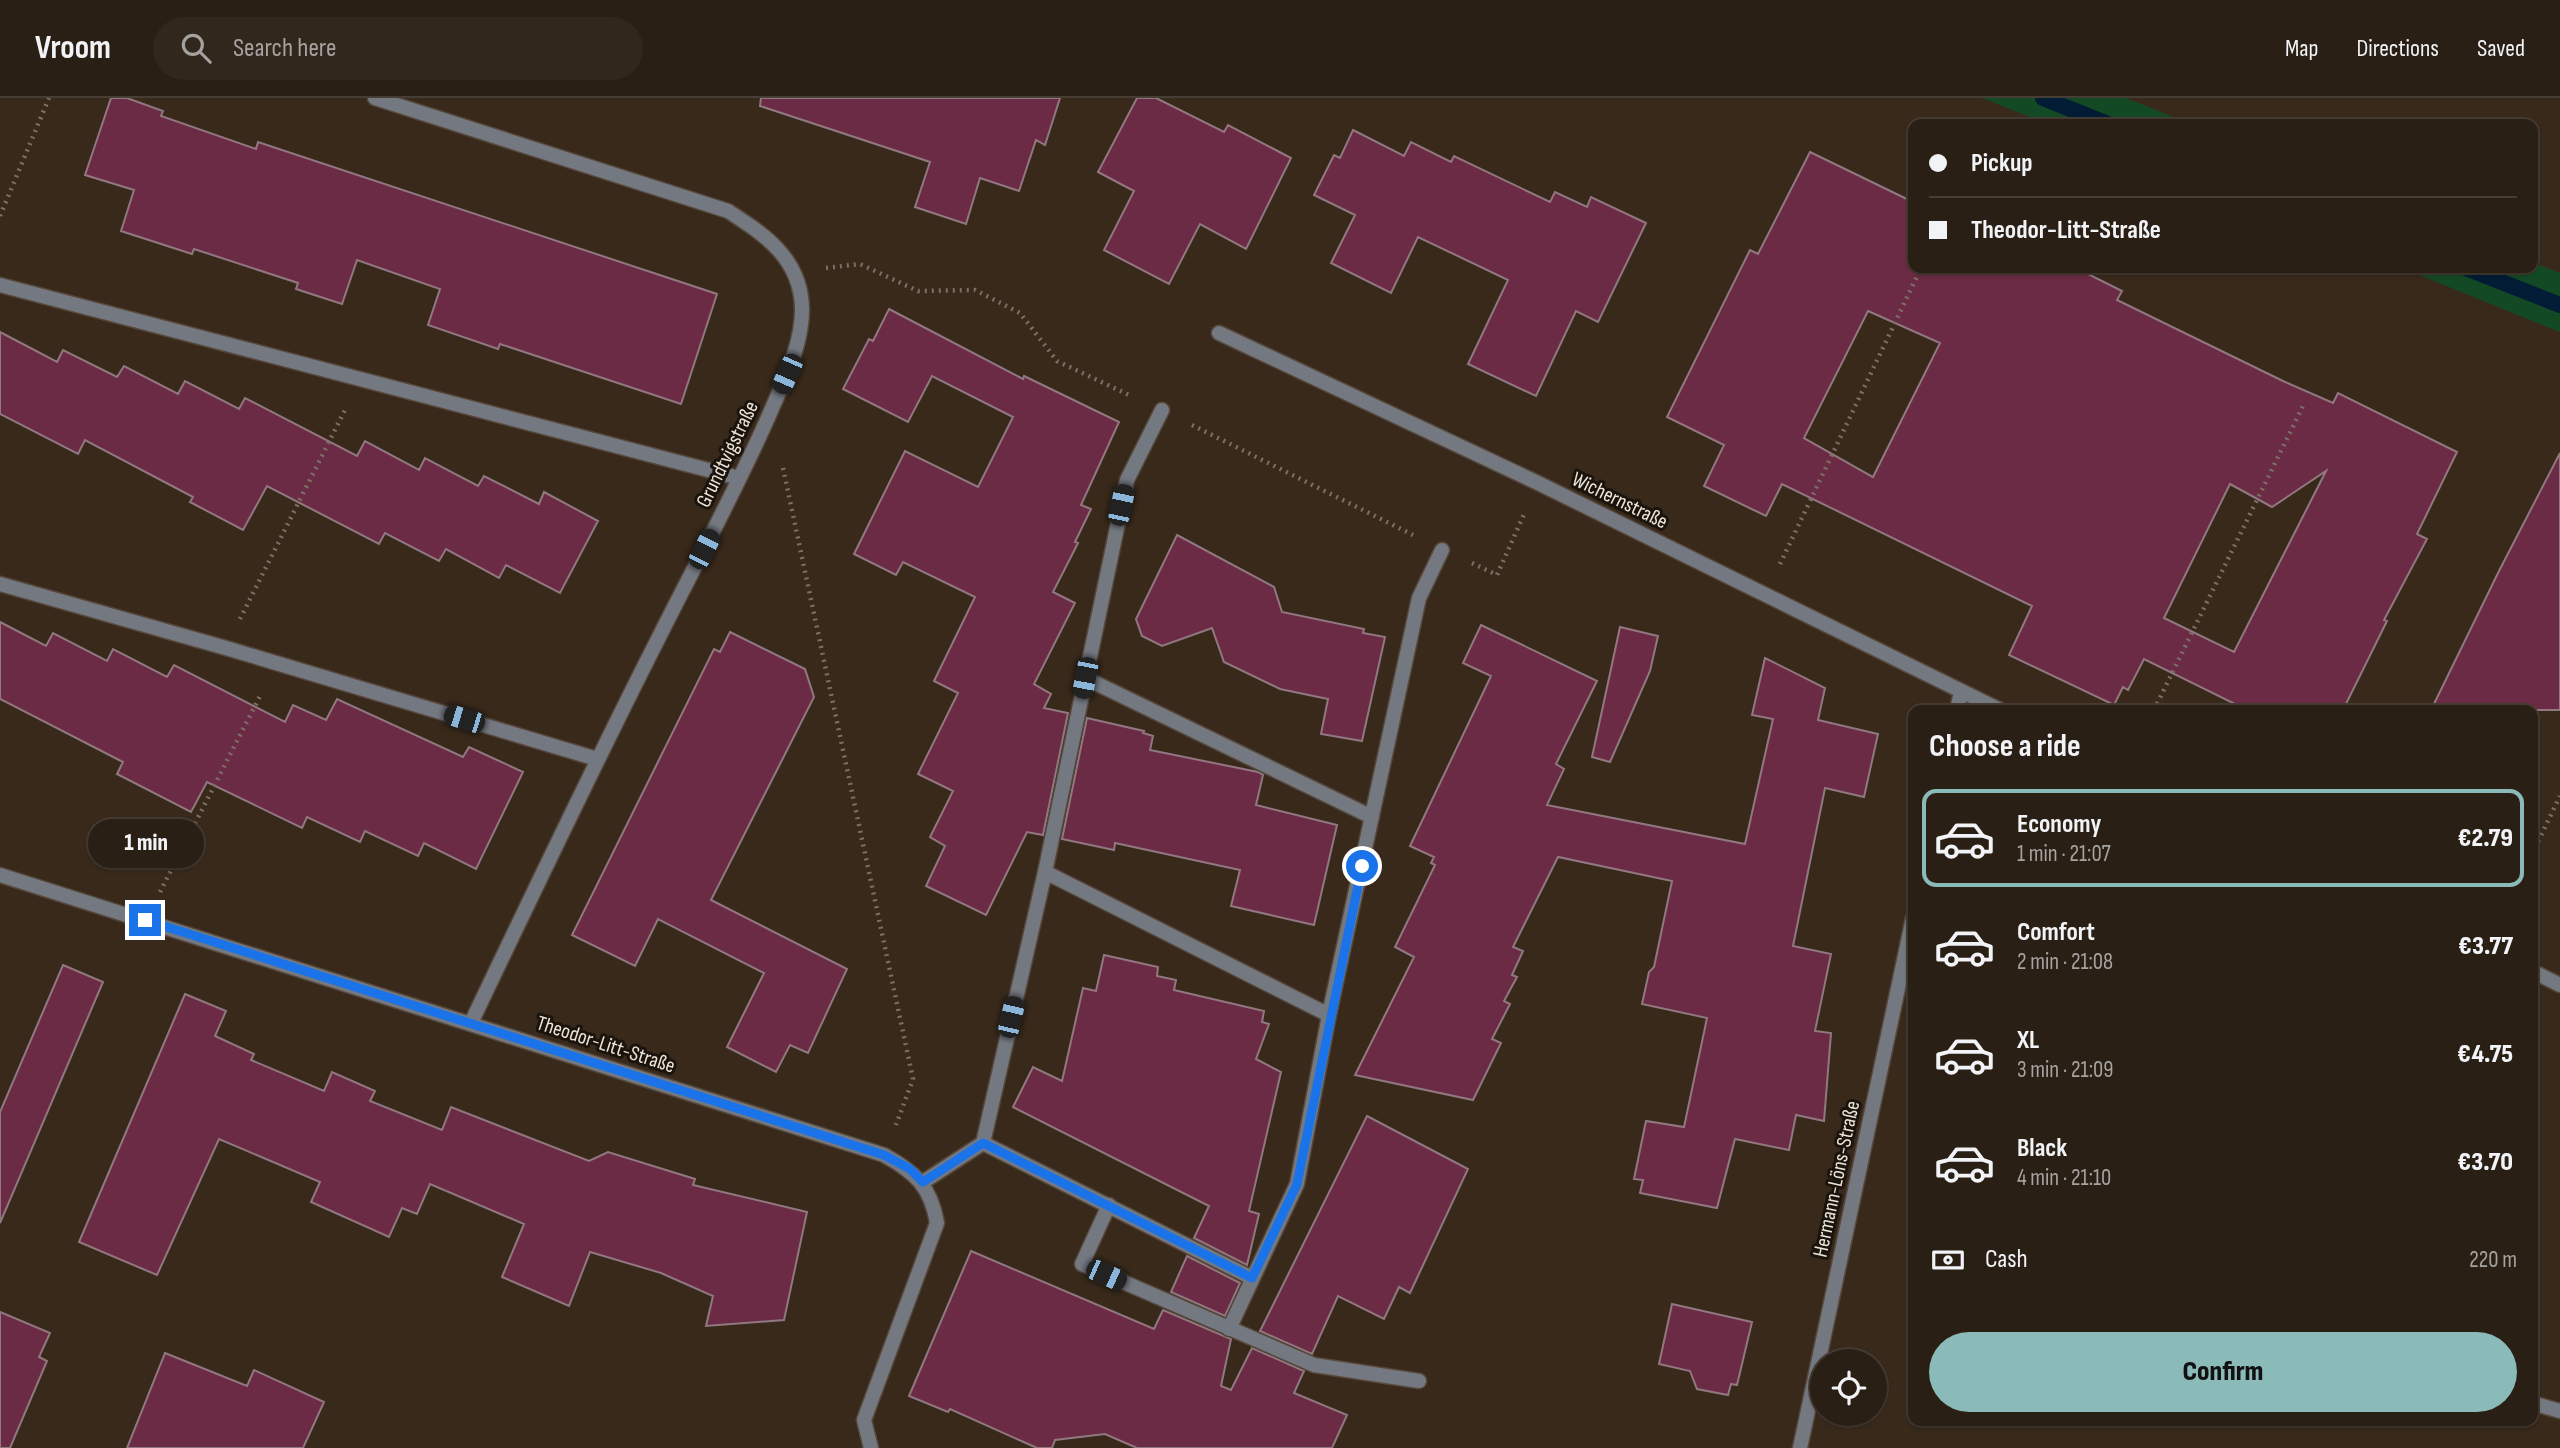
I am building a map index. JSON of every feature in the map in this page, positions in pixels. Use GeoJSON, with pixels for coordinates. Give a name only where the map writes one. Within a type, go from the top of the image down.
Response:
{"type":"FeatureCollection","features":[{"type":"Feature","properties":{"kind":"street","name":"Grundtvigstraße"},"geometry":{"type":"LineString","coordinates":[[375,98],[728,211],[768,236],[794,271],[802,305],[800,331],[787,374],[755,447],[597,760],[471,1023]]}},
{"type":"Feature","properties":{"kind":"street"},"geometry":{"type":"LineString","coordinates":[[0,285],[739,478]]}},
{"type":"Feature","properties":{"kind":"street","name":"Wichernstraße"},"geometry":{"type":"LineString","coordinates":[[1219,333],[1765,594],[1989,705]]}},
{"type":"Feature","properties":{"kind":"street"},"geometry":{"type":"LineString","coordinates":[[871,1448],[864,1420],[937,1223],[934,1202],[923,1182],[983,1143],[1045,872],[1127,481],[1162,410]]}},
{"type":"Feature","properties":{"kind":"street"},"geometry":{"type":"LineString","coordinates":[[1229,1329],[1297,1184],[1329,1015],[1419,598],[1442,550]]}},
{"type":"Feature","properties":{"kind":"street"},"geometry":{"type":"LineString","coordinates":[[0,584],[277,663],[597,760]]}},
{"type":"Feature","properties":{"kind":"street"},"geometry":{"type":"LineString","coordinates":[[1085,678],[1372,817]]}},
{"type":"Feature","properties":{"kind":"street"},"geometry":{"type":"LineString","coordinates":[[1958,705],[1961,692]]}},
{"type":"Feature","properties":{"kind":"street"},"geometry":{"type":"LineString","coordinates":[[1045,872],[1329,1015]]}},
{"type":"Feature","properties":{"kind":"street","name":"Theodor-Litt-Straße"},"geometry":{"type":"LineString","coordinates":[[0,875],[884,1155],[910,1169],[923,1182]]}},
{"type":"Feature","properties":{"kind":"street","name":"Hermann-Löns-Straße"},"geometry":{"type":"LineString","coordinates":[[1800,1448],[1908,941]]}},
{"type":"Feature","properties":{"kind":"street"},"geometry":{"type":"LineString","coordinates":[[2538,974],[2560,985]]}},
{"type":"Feature","properties":{"kind":"street"},"geometry":{"type":"LineString","coordinates":[[983,1143],[1252,1278]]}},
{"type":"Feature","properties":{"kind":"street"},"geometry":{"type":"LineString","coordinates":[[1109,1205],[1082,1264],[1314,1365],[1419,1381]]}},
{"type":"Feature","properties":{"kind":"street"},"geometry":{"type":"LineString","coordinates":[[2538,1405],[2560,1411]]}},
{"type":"Feature","properties":{"kind":"path"},"geometry":{"type":"LineString","coordinates":[[0,216],[49,98]]}},
{"type":"Feature","properties":{"kind":"path"},"geometry":{"type":"LineString","coordinates":[[1765,594],[1919,273]]}},
{"type":"Feature","properties":{"kind":"path"},"geometry":{"type":"LineString","coordinates":[[226,648],[361,379]]}},
{"type":"Feature","properties":{"kind":"path"},"geometry":{"type":"LineString","coordinates":[[2156,705],[2304,404]]}},
{"type":"Feature","properties":{"kind":"path"},"geometry":{"type":"LineString","coordinates":[[755,447],[782,463],[913,1079],[884,1155]]}},
{"type":"Feature","properties":{"kind":"path"},"geometry":{"type":"LineString","coordinates":[[145,920],[277,663]]}},
{"type":"Feature","properties":{"kind":"path"},"geometry":{"type":"LineString","coordinates":[[2538,842],[2560,796]]}},
{"type":"Feature","properties":{"kind":"green space"},"geometry":{"type":"Polygon","coordinates":[[[1982,98],[2126,98],[2178,119],[2034,119],[1982,98]]]}},
{"type":"Feature","properties":{"kind":"green space"},"geometry":{"type":"Polygon","coordinates":[[[2538,264],[2560,273],[2560,332],[2414,273],[2538,273],[2538,264]]]}},
{"type":"Feature","properties":{"kind":"building"},"geometry":{"type":"Polygon","coordinates":[[[111,98],[127,98],[163,111],[161,116],[256,149],[258,142],[717,294],[681,404],[500,344],[498,349],[428,325],[440,289],[357,260],[342,304],[296,289],[298,283],[194,249],[192,254],[121,231],[134,190],[85,175],[111,98]]]}},
{"type":"Feature","properties":{"kind":"building"},"geometry":{"type":"Polygon","coordinates":[[[761,98],[1060,98],[1045,145],[1036,140],[1019,191],[980,178],[966,224],[915,207],[930,162],[760,106],[761,98]]]}},
{"type":"Feature","properties":{"kind":"building"},"geometry":{"type":"Polygon","coordinates":[[[1137,98],[1156,98],[1224,132],[1228,125],[1291,158],[1246,249],[1200,224],[1169,284],[1104,250],[1134,191],[1098,172],[1137,98]]]}},
{"type":"Feature","properties":{"kind":"building"},"geometry":{"type":"Polygon","coordinates":[[[1353,130],[1404,156],[1411,142],[1451,162],[1454,156],[1550,202],[1555,192],[1587,207],[1591,197],[1646,223],[1598,322],[1576,311],[1536,396],[1468,364],[1508,280],[1418,237],[1391,293],[1331,263],[1355,215],[1314,195],[1334,155],[1340,158],[1353,130]]]}},
{"type":"Feature","properties":{"kind":"building"},"geometry":{"type":"Polygon","coordinates":[[[1810,152],[1908,200],[1908,273],[2086,273],[2122,291],[2117,300],[2283,381],[2333,403],[2338,393],[2457,452],[2417,534],[2427,539],[2384,620],[2387,621],[2345,705],[2237,705],[2144,659],[2128,690],[2123,687],[2114,705],[2009,655],[2032,606],[1782,484],[1766,516],[1704,486],[1724,445],[1667,417],[1750,250],[1758,254],[1810,152]],[[1868,311],[1804,438],[1873,477],[1940,343],[1868,311]],[[2326,471],[2272,507],[2230,484],[2164,618],[2234,652],[2326,471]]]}},
{"type":"Feature","properties":{"kind":"building"},"geometry":{"type":"Polygon","coordinates":[[[889,309],[1023,379],[1024,376],[1119,422],[1081,505],[1091,509],[1075,542],[1078,543],[1053,592],[1075,603],[1034,684],[1051,694],[1044,708],[1068,713],[1043,835],[1027,832],[986,915],[926,886],[945,846],[930,837],[953,791],[918,774],[958,693],[934,681],[975,597],[903,562],[896,575],[854,554],[905,451],[978,487],[1013,417],[932,376],[908,422],[843,389],[869,339],[873,341],[889,309]]]}},
{"type":"Feature","properties":{"kind":"building"},"geometry":{"type":"Polygon","coordinates":[[[0,332],[57,362],[63,350],[117,377],[124,366],[178,394],[185,381],[239,409],[245,398],[357,456],[365,441],[419,470],[425,458],[478,486],[484,476],[539,504],[544,492],[598,521],[560,593],[506,565],[499,578],[446,549],[439,561],[385,533],[379,544],[267,486],[243,530],[190,502],[193,497],[85,440],[78,454],[0,414],[0,332]]]}},
{"type":"Feature","properties":{"kind":"building"},"geometry":{"type":"Polygon","coordinates":[[[2560,453],[2560,710],[2538,710],[2538,705],[2433,705],[2560,453]]]}},
{"type":"Feature","properties":{"kind":"building"},"geometry":{"type":"Polygon","coordinates":[[[1177,535],[1274,587],[1282,612],[1364,629],[1363,633],[1385,637],[1362,741],[1321,734],[1328,699],[1280,689],[1224,662],[1212,628],[1162,646],[1142,636],[1136,619],[1177,535]]]}},
{"type":"Feature","properties":{"kind":"building"},"geometry":{"type":"Polygon","coordinates":[[[0,622],[46,646],[53,633],[107,661],[113,649],[167,677],[174,665],[285,722],[293,705],[326,720],[337,699],[463,757],[469,747],[523,772],[476,869],[424,843],[418,856],[365,831],[360,842],[307,817],[302,828],[207,782],[191,812],[117,774],[123,762],[0,699],[0,622]]]}},
{"type":"Feature","properties":{"kind":"building"},"geometry":{"type":"Polygon","coordinates":[[[1481,625],[1597,681],[1556,764],[1564,769],[1547,805],[1745,844],[1773,719],[1752,715],[1765,658],[1825,688],[1818,720],[1878,734],[1864,797],[1825,788],[1793,946],[1831,954],[1815,1031],[1831,1033],[1824,1121],[1796,1115],[1789,1150],[1735,1139],[1717,1208],[1640,1193],[1643,1180],[1634,1179],[1646,1121],[1684,1127],[1707,1018],[1642,1004],[1649,972],[1654,967],[1672,881],[1558,857],[1513,947],[1523,951],[1512,975],[1517,977],[1504,1001],[1510,1004],[1492,1039],[1501,1043],[1473,1100],[1355,1075],[1414,957],[1395,947],[1435,865],[1431,863],[1434,857],[1410,846],[1491,676],[1463,663],[1481,625]]]}},
{"type":"Feature","properties":{"kind":"building"},"geometry":{"type":"Polygon","coordinates":[[[1620,627],[1658,636],[1650,671],[1610,762],[1592,757],[1620,627]]]}},
{"type":"Feature","properties":{"kind":"building"},"geometry":{"type":"Polygon","coordinates":[[[730,632],[805,669],[814,697],[711,900],[847,969],[808,1053],[790,1045],[776,1072],[727,1047],[764,973],[658,919],[635,966],[572,935],[714,649],[720,652],[730,632]]]}},
{"type":"Feature","properties":{"kind":"building"},"geometry":{"type":"Polygon","coordinates":[[[1087,718],[1144,731],[1143,733],[1153,736],[1150,750],[1258,772],[1263,775],[1256,805],[1337,825],[1314,925],[1231,906],[1240,870],[1115,843],[1114,850],[1062,839],[1087,718]]]}},
{"type":"Feature","properties":{"kind":"building"},"geometry":{"type":"Polygon","coordinates":[[[1104,955],[1158,967],[1157,976],[1176,980],[1174,990],[1264,1011],[1262,1022],[1269,1024],[1256,1059],[1281,1072],[1249,1211],[1259,1214],[1247,1265],[1194,1238],[1209,1206],[1013,1107],[1033,1067],[1062,1081],[1083,988],[1096,991],[1104,955]]]}},
{"type":"Feature","properties":{"kind":"building"},"geometry":{"type":"Polygon","coordinates":[[[63,965],[103,982],[0,1223],[0,1112],[63,965]]]}},
{"type":"Feature","properties":{"kind":"building"},"geometry":{"type":"Polygon","coordinates":[[[185,994],[226,1011],[215,1036],[254,1054],[251,1060],[324,1091],[332,1072],[375,1091],[370,1101],[442,1130],[451,1107],[589,1161],[608,1152],[695,1179],[693,1185],[807,1212],[784,1320],[706,1326],[713,1296],[661,1273],[590,1252],[569,1306],[502,1277],[524,1224],[430,1184],[417,1214],[402,1208],[389,1237],[311,1202],[320,1182],[219,1139],[157,1275],[79,1242],[185,994]]]}},
{"type":"Feature","properties":{"kind":"building"},"geometry":{"type":"Polygon","coordinates":[[[1367,1116],[1468,1169],[1410,1293],[1399,1287],[1384,1319],[1338,1296],[1312,1354],[1260,1331],[1367,1116]]]}},
{"type":"Feature","properties":{"kind":"building"},"geometry":{"type":"Polygon","coordinates":[[[971,1251],[1154,1329],[1163,1310],[1231,1339],[1221,1386],[1231,1390],[1252,1348],[1304,1371],[1294,1393],[1347,1415],[1332,1448],[1137,1448],[1105,1434],[1055,1440],[1052,1448],[1037,1448],[950,1409],[948,1412],[909,1396],[971,1251]]]}},
{"type":"Feature","properties":{"kind":"building"},"geometry":{"type":"Polygon","coordinates":[[[1187,1256],[1240,1283],[1225,1316],[1171,1292],[1187,1256]]]}},
{"type":"Feature","properties":{"kind":"building"},"geometry":{"type":"Polygon","coordinates":[[[1672,1304],[1752,1322],[1737,1385],[1731,1384],[1728,1395],[1697,1389],[1690,1371],[1659,1364],[1672,1304]]]}},
{"type":"Feature","properties":{"kind":"building"},"geometry":{"type":"Polygon","coordinates":[[[0,1312],[50,1333],[39,1357],[47,1361],[10,1448],[0,1448],[0,1312]]]}},
{"type":"Feature","properties":{"kind":"building"},"geometry":{"type":"Polygon","coordinates":[[[165,1353],[247,1386],[254,1370],[324,1402],[303,1448],[127,1448],[165,1353]]]}},
{"type":"Feature","properties":{"kind":"waterway"},"geometry":{"type":"LineString","coordinates":[[2043,98],[2096,119]]}},
{"type":"Feature","properties":{"kind":"waterway"},"geometry":{"type":"LineString","coordinates":[[2479,273],[2560,305]]}},
{"type":"Feature","properties":{"kind":"route"},"geometry":{"type":"LineString","coordinates":[[145,920],[884,1155],[910,1169],[923,1182],[983,1143],[1252,1278],[1297,1184],[1329,1015],[1362,866]]}}]}
